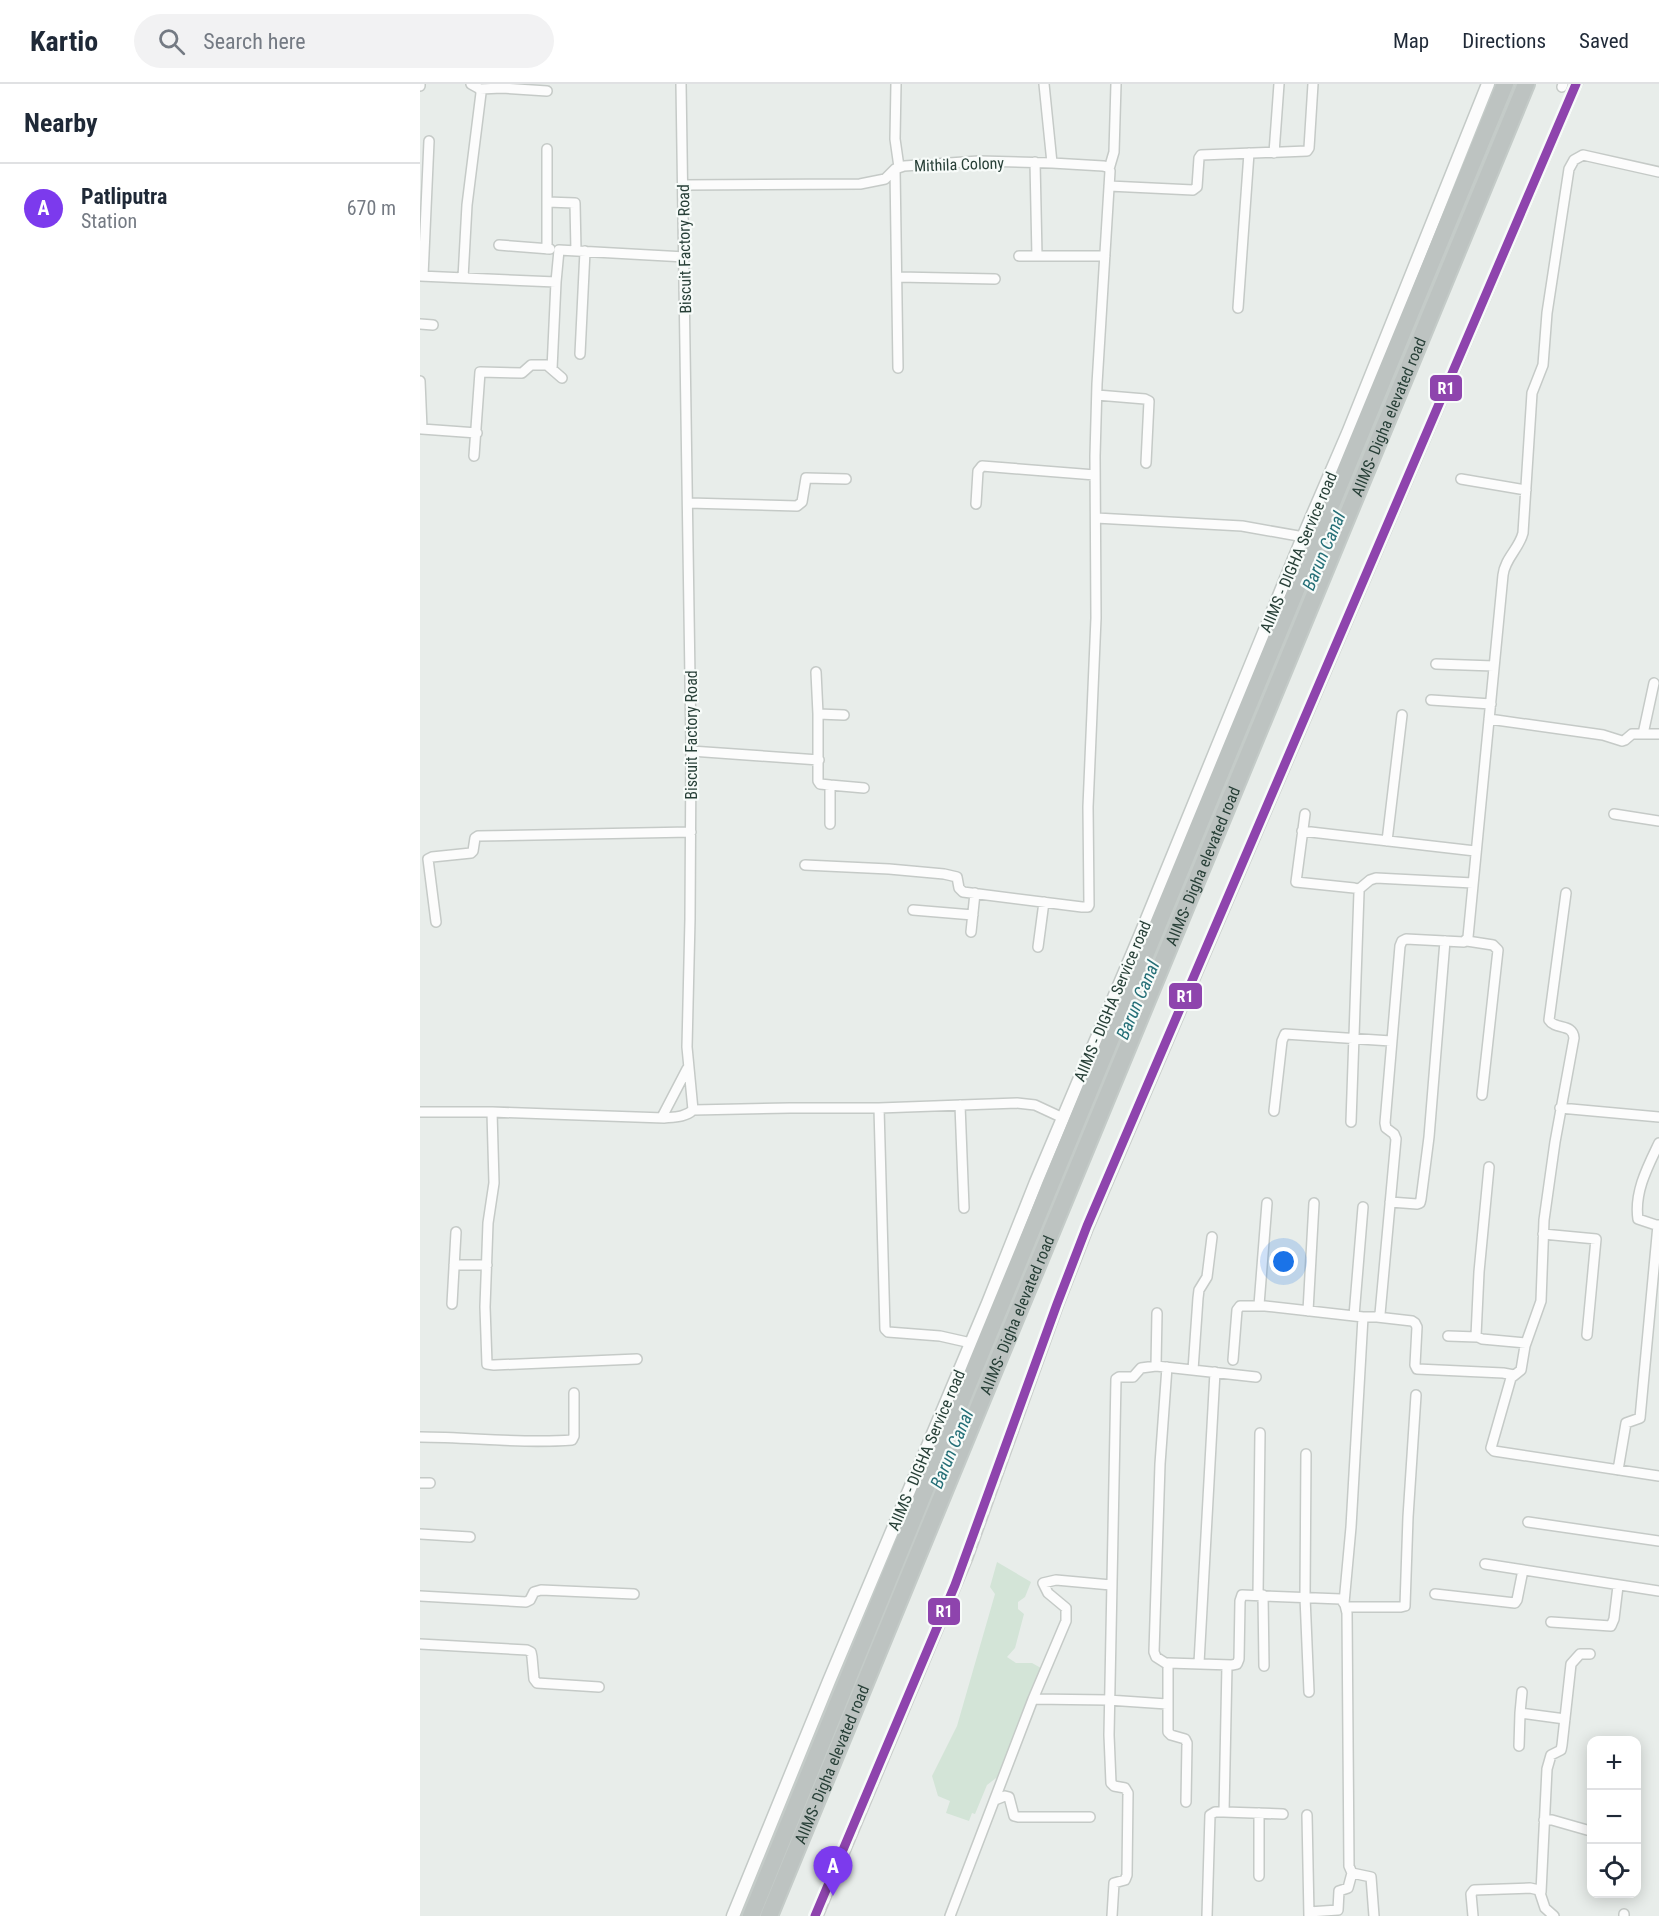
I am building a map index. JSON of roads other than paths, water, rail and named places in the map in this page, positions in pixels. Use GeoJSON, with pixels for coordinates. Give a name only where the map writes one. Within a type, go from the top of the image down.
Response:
{"type":"FeatureCollection","features":[{"type":"Feature","properties":{"kind":"highway","name":"AIIMS- Digha elevated road"},"geometry":{"type":"LineString","coordinates":[[751,1916],[1505,84]]}},
{"type":"Feature","properties":{"kind":"highway","name":"AIIMS- Digha elevated road"},"geometry":{"type":"LineString","coordinates":[[770,1916],[1018,1310],[1526,84]]}},
{"type":"Feature","properties":{"kind":"main road","name":"AIIMS - DIGHA Service road"},"geometry":{"type":"LineString","coordinates":[[733,1916],[1371,378],[1439,202],[1488,84]]}},
{"type":"Feature","properties":{"kind":"street"},"geometry":{"type":"LineString","coordinates":[[471,84],[480,89],[547,91]]}},
{"type":"Feature","properties":{"kind":"street","name":"Biscuit Factory Road"},"geometry":{"type":"LineString","coordinates":[[681,84],[691,751],[688,1067],[693,1110]]}},
{"type":"Feature","properties":{"kind":"street"},"geometry":{"type":"LineString","coordinates":[[896,84],[898,368]]}},
{"type":"Feature","properties":{"kind":"street"},"geometry":{"type":"LineString","coordinates":[[1044,84],[1052,163]]}},
{"type":"Feature","properties":{"kind":"street"},"geometry":{"type":"LineString","coordinates":[[805,865],[954,875],[957,877],[960,891],[1082,907],[1089,905],[1088,807],[1096,618],[1097,395],[1109,169],[1114,152],[1116,84]]}},
{"type":"Feature","properties":{"kind":"street"},"geometry":{"type":"LineString","coordinates":[[1274,153],[1279,84]]}},
{"type":"Feature","properties":{"kind":"street"},"geometry":{"type":"LineString","coordinates":[[1109,186],[1195,189],[1200,155],[1304,152],[1308,150],[1313,84]]}},
{"type":"Feature","properties":{"kind":"street"},"geometry":{"type":"LineString","coordinates":[[463,278],[466,215],[480,89]]}},
{"type":"Feature","properties":{"kind":"street"},"geometry":{"type":"LineString","coordinates":[[429,141],[422,276],[556,282]]}},
{"type":"Feature","properties":{"kind":"street"},"geometry":{"type":"LineString","coordinates":[[547,149],[547,249]]}},
{"type":"Feature","properties":{"kind":"street"},"geometry":{"type":"LineString","coordinates":[[1238,308],[1249,153]]}},
{"type":"Feature","properties":{"kind":"street"},"geometry":{"type":"LineString","coordinates":[[1467,940],[1503,569],[1521,540],[1525,523],[1532,393],[1543,365],[1548,306],[1567,176],[1571,164],[1583,155],[1659,172]]}},
{"type":"Feature","properties":{"kind":"street","name":"Mithila Colony"},"geometry":{"type":"LineString","coordinates":[[683,185],[860,184],[885,179],[897,168],[979,160],[1104,166],[1109,169]]}},
{"type":"Feature","properties":{"kind":"street"},"geometry":{"type":"LineString","coordinates":[[1035,162],[1037,256]]}},
{"type":"Feature","properties":{"kind":"street"},"geometry":{"type":"LineString","coordinates":[[547,202],[575,203],[581,251],[580,354]]}},
{"type":"Feature","properties":{"kind":"street"},"geometry":{"type":"LineString","coordinates":[[499,245],[685,257]]}},
{"type":"Feature","properties":{"kind":"street"},"geometry":{"type":"LineString","coordinates":[[552,369],[559,250]]}},
{"type":"Feature","properties":{"kind":"street"},"geometry":{"type":"LineString","coordinates":[[1019,256],[1105,256]]}},
{"type":"Feature","properties":{"kind":"street"},"geometry":{"type":"LineString","coordinates":[[898,277],[995,279]]}},
{"type":"Feature","properties":{"kind":"street"},"geometry":{"type":"LineString","coordinates":[[420,324],[433,324]]}},
{"type":"Feature","properties":{"kind":"street"},"geometry":{"type":"LineString","coordinates":[[474,456],[480,372],[522,373],[533,364],[547,365],[562,378]]}},
{"type":"Feature","properties":{"kind":"street"},"geometry":{"type":"LineString","coordinates":[[420,381],[422,429],[477,433]]}},
{"type":"Feature","properties":{"kind":"street"},"geometry":{"type":"LineString","coordinates":[[1097,395],[1149,401],[1146,464]]}},
{"type":"Feature","properties":{"kind":"street"},"geometry":{"type":"LineString","coordinates":[[976,504],[978,471],[982,466],[1095,475]]}},
{"type":"Feature","properties":{"kind":"street"},"geometry":{"type":"LineString","coordinates":[[688,503],[797,506],[802,502],[806,478],[846,479]]}},
{"type":"Feature","properties":{"kind":"street"},"geometry":{"type":"LineString","coordinates":[[1461,479],[1526,490]]}},
{"type":"Feature","properties":{"kind":"street"},"geometry":{"type":"LineString","coordinates":[[1096,518],[1242,526],[1304,537]]}},
{"type":"Feature","properties":{"kind":"street"},"geometry":{"type":"LineString","coordinates":[[1436,664],[1494,666]]}},
{"type":"Feature","properties":{"kind":"street"},"geometry":{"type":"LineString","coordinates":[[816,672],[818,782],[864,788]]}},
{"type":"Feature","properties":{"kind":"street"},"geometry":{"type":"LineString","coordinates":[[1644,734],[1654,683]]}},
{"type":"Feature","properties":{"kind":"street"},"geometry":{"type":"LineString","coordinates":[[1431,700],[1491,704]]}},
{"type":"Feature","properties":{"kind":"street"},"geometry":{"type":"LineString","coordinates":[[818,714],[844,715]]}},
{"type":"Feature","properties":{"kind":"street"},"geometry":{"type":"LineString","coordinates":[[1387,841],[1402,714]]}},
{"type":"Feature","properties":{"kind":"street"},"geometry":{"type":"LineString","coordinates":[[1489,719],[1603,735],[1622,741],[1632,734],[1659,734]]}},
{"type":"Feature","properties":{"kind":"street"},"geometry":{"type":"LineString","coordinates":[[691,751],[819,760]]}},
{"type":"Feature","properties":{"kind":"street"},"geometry":{"type":"LineString","coordinates":[[830,785],[830,824]]}},
{"type":"Feature","properties":{"kind":"street"},"geometry":{"type":"LineString","coordinates":[[1305,814],[1296,882],[1358,890]]}},
{"type":"Feature","properties":{"kind":"street"},"geometry":{"type":"LineString","coordinates":[[1614,814],[1659,822]]}},
{"type":"Feature","properties":{"kind":"street"},"geometry":{"type":"LineString","coordinates":[[1302,831],[1475,851]]}},
{"type":"Feature","properties":{"kind":"street"},"geometry":{"type":"LineString","coordinates":[[436,922],[428,859],[432,856],[472,852],[477,836],[691,832]]}},
{"type":"Feature","properties":{"kind":"street"},"geometry":{"type":"LineString","coordinates":[[1351,1122],[1358,890],[1376,878],[1473,884]]}},
{"type":"Feature","properties":{"kind":"street"},"geometry":{"type":"LineString","coordinates":[[971,932],[975,893]]}},
{"type":"Feature","properties":{"kind":"street"},"geometry":{"type":"LineString","coordinates":[[1566,893],[1549,1017],[1551,1023],[1569,1028],[1574,1033],[1551,1163],[1543,1234],[1542,1293],[1539,1310],[1526,1343],[1521,1370],[1514,1375],[1492,1442],[1492,1450],[1659,1476]]}},
{"type":"Feature","properties":{"kind":"street"},"geometry":{"type":"LineString","coordinates":[[1038,946],[1044,902]]}},
{"type":"Feature","properties":{"kind":"street"},"geometry":{"type":"LineString","coordinates":[[913,910],[973,915]]}},
{"type":"Feature","properties":{"kind":"street"},"geometry":{"type":"LineString","coordinates":[[1377,1317],[1381,1312],[1396,1138],[1396,1135],[1386,1128],[1385,1123],[1401,943],[1404,940],[1467,940],[1493,945],[1498,950],[1482,1095]]}},
{"type":"Feature","properties":{"kind":"street"},"geometry":{"type":"LineString","coordinates":[[1390,1202],[1417,1204],[1421,1199],[1429,1137],[1445,941]]}},
{"type":"Feature","properties":{"kind":"street"},"geometry":{"type":"LineString","coordinates":[[1274,1110],[1284,1036],[1291,1034],[1391,1041]]}},
{"type":"Feature","properties":{"kind":"street"},"geometry":{"type":"LineString","coordinates":[[662,1117],[688,1067]]}},
{"type":"Feature","properties":{"kind":"street"},"geometry":{"type":"LineString","coordinates":[[960,1104],[964,1208]]}},
{"type":"Feature","properties":{"kind":"street"},"geometry":{"type":"LineString","coordinates":[[420,1112],[662,1117],[679,1116],[693,1110],[1028,1104],[1063,1118]]}},
{"type":"Feature","properties":{"kind":"street"},"geometry":{"type":"LineString","coordinates":[[879,1108],[885,1329],[888,1332],[940,1336],[971,1343]]}},
{"type":"Feature","properties":{"kind":"street"},"geometry":{"type":"LineString","coordinates":[[1560,1108],[1659,1117]]}},
{"type":"Feature","properties":{"kind":"street"},"geometry":{"type":"LineString","coordinates":[[492,1112],[494,1183],[489,1216],[485,1307],[487,1364],[637,1359]]}},
{"type":"Feature","properties":{"kind":"street"},"geometry":{"type":"LineString","coordinates":[[1618,1470],[1626,1423],[1640,1418],[1658,1226],[1641,1221],[1638,1219],[1638,1214],[1641,1186],[1659,1143]]}},
{"type":"Feature","properties":{"kind":"street"},"geometry":{"type":"LineString","coordinates":[[1476,1337],[1479,1272],[1490,1167]]}},
{"type":"Feature","properties":{"kind":"street"},"geometry":{"type":"LineString","coordinates":[[1259,1305],[1268,1203]]}},
{"type":"Feature","properties":{"kind":"street"},"geometry":{"type":"LineString","coordinates":[[1308,1311],[1314,1203]]}},
{"type":"Feature","properties":{"kind":"street"},"geometry":{"type":"LineString","coordinates":[[1307,1815],[1309,1914],[1338,1910],[1339,1891],[1348,1888],[1352,1873],[1349,1866],[1345,1605],[1352,1527],[1363,1207]]}},
{"type":"Feature","properties":{"kind":"street"},"geometry":{"type":"LineString","coordinates":[[452,1304],[456,1232]]}},
{"type":"Feature","properties":{"kind":"street"},"geometry":{"type":"LineString","coordinates":[[1543,1234],[1596,1239],[1587,1335]]}},
{"type":"Feature","properties":{"kind":"street"},"geometry":{"type":"LineString","coordinates":[[1193,1370],[1199,1290],[1207,1277],[1212,1237]]}},
{"type":"Feature","properties":{"kind":"street"},"geometry":{"type":"LineString","coordinates":[[454,1265],[487,1265]]}},
{"type":"Feature","properties":{"kind":"street"},"geometry":{"type":"LineString","coordinates":[[1233,1360],[1237,1308],[1243,1305],[1259,1305],[1408,1320],[1415,1323],[1417,1327],[1416,1369],[1503,1372],[1514,1375]]}},
{"type":"Feature","properties":{"kind":"street"},"geometry":{"type":"LineString","coordinates":[[1156,1366],[1157,1313]]}},
{"type":"Feature","properties":{"kind":"street"},"geometry":{"type":"LineString","coordinates":[[1448,1336],[1526,1343]]}},
{"type":"Feature","properties":{"kind":"street"},"geometry":{"type":"LineString","coordinates":[[1112,1916],[1114,1883],[1125,1880],[1127,1875],[1128,1794],[1125,1788],[1114,1786],[1111,1783],[1108,1700],[1116,1378],[1133,1377],[1141,1368],[1156,1366],[1256,1377]]}},
{"type":"Feature","properties":{"kind":"street"},"geometry":{"type":"LineString","coordinates":[[1167,1367],[1160,1464],[1154,1652],[1156,1657],[1167,1664]]}},
{"type":"Feature","properties":{"kind":"street"},"geometry":{"type":"LineString","coordinates":[[1198,1664],[1215,1372]]}},
{"type":"Feature","properties":{"kind":"street"},"geometry":{"type":"LineString","coordinates":[[420,1437],[469,1437],[512,1441],[572,1440],[574,1436],[574,1393]]}},
{"type":"Feature","properties":{"kind":"street"},"geometry":{"type":"LineString","coordinates":[[1345,1605],[1401,1608],[1405,1606],[1416,1395]]}},
{"type":"Feature","properties":{"kind":"street"},"geometry":{"type":"LineString","coordinates":[[1260,1433],[1260,1595],[1264,1666]]}},
{"type":"Feature","properties":{"kind":"street"},"geometry":{"type":"LineString","coordinates":[[1306,1454],[1305,1597],[1309,1692]]}},
{"type":"Feature","properties":{"kind":"street"},"geometry":{"type":"LineString","coordinates":[[1528,1522],[1659,1540]]}},
{"type":"Feature","properties":{"kind":"street"},"geometry":{"type":"LineString","coordinates":[[420,1534],[470,1537]]}},
{"type":"Feature","properties":{"kind":"street"},"geometry":{"type":"LineString","coordinates":[[1485,1564],[1659,1591]]}},
{"type":"Feature","properties":{"kind":"street"},"geometry":{"type":"LineString","coordinates":[[1435,1594],[1515,1603],[1523,1570]]}},
{"type":"Feature","properties":{"kind":"street"},"geometry":{"type":"LineString","coordinates":[[950,1916],[1067,1616],[1064,1605],[1048,1593],[1043,1582],[1056,1580],[1111,1585]]}},
{"type":"Feature","properties":{"kind":"street"},"geometry":{"type":"LineString","coordinates":[[1551,1622],[1611,1626],[1618,1586]]}},
{"type":"Feature","properties":{"kind":"street"},"geometry":{"type":"LineString","coordinates":[[420,1596],[526,1602],[530,1600],[534,1592],[541,1590],[634,1594]]}},
{"type":"Feature","properties":{"kind":"street"},"geometry":{"type":"LineString","coordinates":[[1167,1664],[1169,1662],[1235,1665],[1238,1661],[1240,1597],[1245,1595],[1336,1598],[1341,1599],[1345,1605]]}},
{"type":"Feature","properties":{"kind":"street"},"geometry":{"type":"LineString","coordinates":[[420,1644],[527,1650],[531,1652],[534,1679],[537,1683],[599,1687]]}},
{"type":"Feature","properties":{"kind":"street"},"geometry":{"type":"LineString","coordinates":[[1554,1916],[1545,1908],[1541,1892],[1547,1769],[1551,1755],[1561,1750],[1563,1745],[1571,1664],[1580,1654],[1590,1654]]}},
{"type":"Feature","properties":{"kind":"street"},"geometry":{"type":"LineString","coordinates":[[1167,1664],[1168,1732],[1171,1735],[1185,1738],[1187,1743],[1186,1802]]}},
{"type":"Feature","properties":{"kind":"street"},"geometry":{"type":"LineString","coordinates":[[1224,1812],[1227,1665]]}},
{"type":"Feature","properties":{"kind":"street"},"geometry":{"type":"LineString","coordinates":[[1519,1746],[1522,1692]]}},
{"type":"Feature","properties":{"kind":"street"},"geometry":{"type":"LineString","coordinates":[[1033,1699],[1167,1704]]}},
{"type":"Feature","properties":{"kind":"street"},"geometry":{"type":"LineString","coordinates":[[1520,1713],[1565,1719]]}},
{"type":"Feature","properties":{"kind":"street"},"geometry":{"type":"LineString","coordinates":[[995,1800],[1005,1796],[1009,1797],[1014,1816],[1090,1817]]}},
{"type":"Feature","properties":{"kind":"street"},"geometry":{"type":"LineString","coordinates":[[1207,1916],[1209,1818],[1212,1813],[1283,1814]]}},
{"type":"Feature","properties":{"kind":"street"},"geometry":{"type":"LineString","coordinates":[[1259,1813],[1259,1876]]}},
{"type":"Feature","properties":{"kind":"street"},"geometry":{"type":"LineString","coordinates":[[1544,1820],[1557,1821],[1587,1830]]}},
{"type":"Feature","properties":{"kind":"street"},"geometry":{"type":"LineString","coordinates":[[1352,1873],[1371,1877],[1374,1916]]}},
{"type":"Feature","properties":{"kind":"street"},"geometry":{"type":"LineString","coordinates":[[1473,1916],[1471,1894],[1474,1890],[1535,1888],[1541,1892]]}},
{"type":"Feature","properties":{"kind":"waterway","name":"Barun Canal"},"geometry":{"type":"LineString","coordinates":[[896,1583],[1284,647]]}},
{"type":"Feature","properties":{"kind":"railway"},"geometry":{"type":"LineString","coordinates":[[822,1916],[971,1560],[1092,1229],[1581,84]]}},
{"type":"Feature","properties":{"kind":"place","name":"Patliputra"},"geometry":{"type":"Point","coordinates":[833,1896]}}]}
